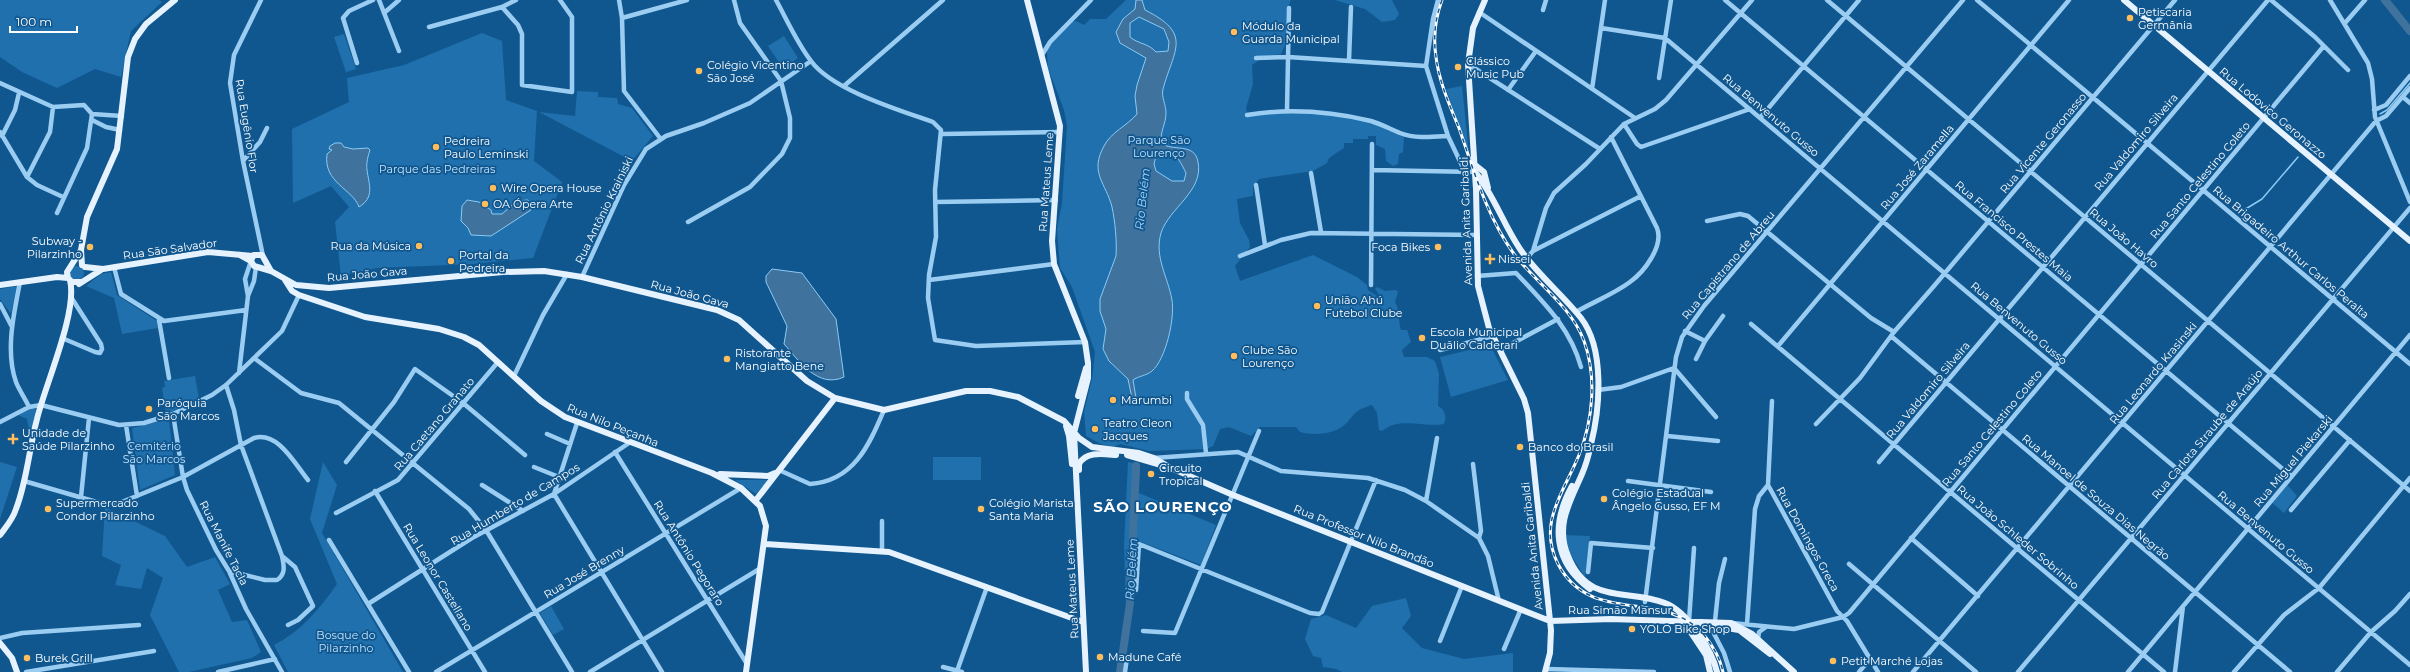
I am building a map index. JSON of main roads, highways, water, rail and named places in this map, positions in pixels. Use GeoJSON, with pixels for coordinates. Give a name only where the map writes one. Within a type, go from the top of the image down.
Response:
{"type":"FeatureCollection","features":[{"type":"Feature","properties":{"kind":"main road"},"geometry":{"type":"LineString","coordinates":[[72,296],[68,277],[81,250],[90,209],[115,157],[122,116],[126,65],[131,48],[146,24],[175,0]]}},
{"type":"Feature","properties":{"kind":"main road","name":"Rua Mateus Leme"},"geometry":{"type":"LineString","coordinates":[[1027,0],[1058,114],[1060,132],[1052,241],[1054,264],[1084,342],[1088,363],[1088,378],[1074,433],[1086,672]]}},
{"type":"Feature","properties":{"kind":"main road","name":"Avenida Anita Garibaldi"},"geometry":{"type":"LineString","coordinates":[[1485,0],[1479,12],[1471,37],[1468,64],[1476,189],[1477,276],[1482,306],[1493,336],[1526,402],[1528,412],[1550,621],[1551,645],[1546,670]]}},
{"type":"Feature","properties":{"kind":"main road","name":"Rua Lodovico Geronazzo"},"geometry":{"type":"LineString","coordinates":[[2124,0],[2410,241]]}},
{"type":"Feature","properties":{"kind":"main road"},"geometry":{"type":"LineString","coordinates":[[1474,164],[1484,172],[1487,187]]}},
{"type":"Feature","properties":{"kind":"main road"},"geometry":{"type":"LineString","coordinates":[[1475,172],[1487,187],[1506,227],[1527,258],[1576,312],[1587,327],[1593,344],[1598,390],[1596,422],[1587,458],[1563,518],[1562,533],[1568,556],[1581,576],[1600,590],[1645,600],[1669,608],[1687,621],[1710,651],[1717,672]]}},
{"type":"Feature","properties":{"kind":"main road"},"geometry":{"type":"LineString","coordinates":[[1476,189],[1481,185],[1487,187]]}},
{"type":"Feature","properties":{"kind":"main road"},"geometry":{"type":"LineString","coordinates":[[0,535],[16,509],[24,481],[41,405],[62,338],[72,296],[87,274],[83,266],[81,250]]}},
{"type":"Feature","properties":{"kind":"main road","name":"Rua São Salvador"},"geometry":{"type":"LineString","coordinates":[[83,266],[103,269],[201,253],[220,252],[264,258]]}},
{"type":"Feature","properties":{"kind":"main road"},"geometry":{"type":"LineString","coordinates":[[253,257],[258,267],[264,258]]}},
{"type":"Feature","properties":{"kind":"main road","name":"Rua Nilo Peçanha"},"geometry":{"type":"LineString","coordinates":[[264,258],[271,271]]}},
{"type":"Feature","properties":{"kind":"main road"},"geometry":{"type":"LineString","coordinates":[[73,264],[83,266]]}},
{"type":"Feature","properties":{"kind":"main road","name":"Rua Nilo Peçanha"},"geometry":{"type":"LineString","coordinates":[[258,267],[271,271],[284,279],[290,288],[299,295],[365,317],[457,334],[479,345],[550,408],[577,423],[712,473],[741,488],[756,500],[765,519],[765,544],[746,672]]}},
{"type":"Feature","properties":{"kind":"main road","name":"Rua São Salvador"},"geometry":{"type":"LineString","coordinates":[[83,281],[103,269]]}},
{"type":"Feature","properties":{"kind":"main road","name":"Rua João Gava"},"geometry":{"type":"LineString","coordinates":[[284,279],[301,287],[323,288],[514,271],[567,274],[728,314],[744,324],[808,382],[835,398],[884,410],[966,391],[990,391],[1018,397],[1064,421],[1074,433]]}},
{"type":"Feature","properties":{"kind":"main road"},"geometry":{"type":"LineString","coordinates":[[0,285],[57,277],[68,277],[76,283],[83,281]]}},
{"type":"Feature","properties":{"kind":"main road","name":"Rua Mateus Leme"},"geometry":{"type":"LineString","coordinates":[[1064,421],[1072,418],[1088,363]]}},
{"type":"Feature","properties":{"kind":"main road"},"geometry":{"type":"LineString","coordinates":[[756,500],[835,398]]}},
{"type":"Feature","properties":{"kind":"main road"},"geometry":{"type":"LineString","coordinates":[[1064,421],[1070,436],[1076,489]]}},
{"type":"Feature","properties":{"kind":"main road","name":"Rua Professor Nilo Brandão"},"geometry":{"type":"LineString","coordinates":[[1074,433],[1092,447],[1139,453],[1154,458],[1171,468]]}},
{"type":"Feature","properties":{"kind":"main road","name":"Rua Professor Nilo Brandão"},"geometry":{"type":"LineString","coordinates":[[1076,489],[1079,464],[1083,458],[1091,454],[1135,457],[1171,468],[1233,495],[1550,621]]}},
{"type":"Feature","properties":{"kind":"main road"},"geometry":{"type":"LineString","coordinates":[[712,473],[768,476],[780,470]]}},
{"type":"Feature","properties":{"kind":"main road"},"geometry":{"type":"LineString","coordinates":[[765,544],[882,550],[1083,622]]}},
{"type":"Feature","properties":{"kind":"main road","name":"Rua Simão Mansur"},"geometry":{"type":"LineString","coordinates":[[1550,621],[1611,619],[1687,621],[1712,624]]}},
{"type":"Feature","properties":{"kind":"main road"},"geometry":{"type":"LineString","coordinates":[[1687,621],[1706,655],[1710,672]]}},
{"type":"Feature","properties":{"kind":"main road","name":"Rua Simão Mansur"},"geometry":{"type":"LineString","coordinates":[[1687,621],[1731,625]]}},
{"type":"Feature","properties":{"kind":"main road"},"geometry":{"type":"LineString","coordinates":[[1696,632],[1695,626],[1699,623]]}},
{"type":"Feature","properties":{"kind":"main road"},"geometry":{"type":"LineString","coordinates":[[1731,625],[1740,626],[1758,639],[1794,672]]}},
{"type":"Feature","properties":{"kind":"main road"},"geometry":{"type":"LineString","coordinates":[[1731,625],[1781,661]]}},
{"type":"Feature","properties":{"kind":"main road"},"geometry":{"type":"LineString","coordinates":[[0,643],[3,649],[12,658],[17,672]]}},
{"type":"Feature","properties":{"kind":"water"},"geometry":{"type":"Polygon","coordinates":[[[1136,0],[1142,0],[1145,10],[1170,27],[1175,35],[1175,53],[1163,89],[1166,113],[1161,135],[1161,143],[1166,146],[1182,148],[1192,152],[1196,156],[1198,162],[1198,172],[1196,182],[1191,191],[1171,215],[1161,233],[1159,242],[1160,259],[1170,292],[1173,308],[1171,327],[1165,348],[1157,365],[1150,373],[1133,380],[1136,398],[1132,398],[1128,379],[1109,361],[1103,349],[1106,329],[1100,311],[1100,299],[1116,256],[1116,244],[1112,207],[1100,178],[1098,164],[1100,155],[1107,141],[1137,114],[1135,96],[1146,58],[1120,43],[1116,32],[1123,19],[1135,9],[1136,0]],[[1139,17],[1130,23],[1130,37],[1150,47],[1156,52],[1168,51],[1169,42],[1164,29],[1139,17]],[[1167,152],[1156,156],[1154,164],[1156,171],[1172,181],[1184,181],[1186,173],[1181,163],[1177,157],[1167,152]]]}},
{"type":"Feature","properties":{"kind":"water"},"geometry":{"type":"Polygon","coordinates":[[[335,143],[341,143],[344,147],[353,149],[368,148],[370,150],[367,170],[370,190],[367,199],[359,207],[351,195],[339,185],[329,172],[327,154],[332,150],[329,149],[330,146],[335,143]]]}},
{"type":"Feature","properties":{"kind":"water"},"geometry":{"type":"Polygon","coordinates":[[[467,200],[479,202],[491,210],[492,214],[502,214],[517,201],[528,200],[531,210],[491,236],[471,235],[468,228],[461,221],[462,206],[467,200]]]}},
{"type":"Feature","properties":{"kind":"water"},"geometry":{"type":"Polygon","coordinates":[[[772,269],[802,273],[836,319],[844,377],[835,380],[818,376],[803,365],[784,344],[787,326],[766,282],[766,276],[772,269]]]}},
{"type":"Feature","properties":{"kind":"waterway"},"geometry":{"type":"LineString","coordinates":[[2385,0],[2410,31]]}},
{"type":"Feature","properties":{"kind":"waterway"},"geometry":{"type":"LineString","coordinates":[[2380,114],[2387,110],[2410,83]]}},
{"type":"Feature","properties":{"kind":"waterway"},"geometry":{"type":"LineString","coordinates":[[2244,210],[2262,199],[2298,157]]}},
{"type":"Feature","properties":{"kind":"waterway","name":"Rio Belém"},"geometry":{"type":"LineString","coordinates":[[1120,672],[1130,603],[1136,466]]}},
{"type":"Feature","properties":{"kind":"railway"},"geometry":{"type":"LineString","coordinates":[[1442,0],[1436,21],[1435,50],[1437,66],[1445,94],[1459,128],[1482,193],[1504,240],[1523,265],[1562,306],[1578,328],[1584,341],[1591,369],[1592,398],[1588,427],[1579,455],[1560,495],[1551,521],[1550,535],[1552,549],[1558,564],[1572,583],[1589,595],[1608,601],[1669,613],[1687,621],[1704,635],[1710,643],[1716,652],[1723,672]]}},
{"type":"Feature","properties":{"kind":"place","name":"Petiscaria Germânia"},"geometry":{"type":"Point","coordinates":[2130,18]}},
{"type":"Feature","properties":{"kind":"place","name":"Módulo da Guarda Municipal"},"geometry":{"type":"Point","coordinates":[1234,32]}},
{"type":"Feature","properties":{"kind":"place","name":"Clássico Music Pub"},"geometry":{"type":"Point","coordinates":[1458,67]}},
{"type":"Feature","properties":{"kind":"place","name":"Colégio Vicentino São José"},"geometry":{"type":"Point","coordinates":[699,71]}},
{"type":"Feature","properties":{"kind":"place","name":"Pedreira Paulo Leminski"},"geometry":{"type":"Point","coordinates":[436,147]}},
{"type":"Feature","properties":{"kind":"place","name":"Wire Opera House"},"geometry":{"type":"Point","coordinates":[493,188]}},
{"type":"Feature","properties":{"kind":"place","name":"OA Ópera Arte"},"geometry":{"type":"Point","coordinates":[485,204]}},
{"type":"Feature","properties":{"kind":"place","name":"Rua da Música"},"geometry":{"type":"Point","coordinates":[419,246]}},
{"type":"Feature","properties":{"kind":"place","name":"Subway - Pilarzinho"},"geometry":{"type":"Point","coordinates":[90,247]}},
{"type":"Feature","properties":{"kind":"place","name":"Foca Bikes"},"geometry":{"type":"Point","coordinates":[1438,247]}},
{"type":"Feature","properties":{"kind":"place","name":"Nissei"},"geometry":{"type":"Point","coordinates":[1490,259]}},
{"type":"Feature","properties":{"kind":"place","name":"Portal da Pedreira"},"geometry":{"type":"Point","coordinates":[451,261]}},
{"type":"Feature","properties":{"kind":"place","name":"União Ahú Futebol Clube"},"geometry":{"type":"Point","coordinates":[1317,306]}},
{"type":"Feature","properties":{"kind":"place","name":"Escola Municipal Duãlio Calderari"},"geometry":{"type":"Point","coordinates":[1422,338]}},
{"type":"Feature","properties":{"kind":"place","name":"Clube São Lourenço"},"geometry":{"type":"Point","coordinates":[1234,356]}},
{"type":"Feature","properties":{"kind":"place","name":"Ristorante Mangiatto Bene"},"geometry":{"type":"Point","coordinates":[727,359]}},
{"type":"Feature","properties":{"kind":"place","name":"Marumbi"},"geometry":{"type":"Point","coordinates":[1113,400]}},
{"type":"Feature","properties":{"kind":"place","name":"Paróquia São Marcos"},"geometry":{"type":"Point","coordinates":[149,409]}},
{"type":"Feature","properties":{"kind":"place","name":"Teatro Cleon Jacques"},"geometry":{"type":"Point","coordinates":[1095,429]}},
{"type":"Feature","properties":{"kind":"place","name":"Unidade de Saúde Pilarzinho"},"geometry":{"type":"Point","coordinates":[13,439]}},
{"type":"Feature","properties":{"kind":"place","name":"Banco do Brasil"},"geometry":{"type":"Point","coordinates":[1520,447]}},
{"type":"Feature","properties":{"kind":"place","name":"Circuito Tropical"},"geometry":{"type":"Point","coordinates":[1151,474]}},
{"type":"Feature","properties":{"kind":"place","name":"Colégio Estadual Ângelo Gusso, EF M"},"geometry":{"type":"Point","coordinates":[1604,499]}},
{"type":"Feature","properties":{"kind":"place","name":"Supermercado Condor Pilarzinho"},"geometry":{"type":"Point","coordinates":[48,509]}},
{"type":"Feature","properties":{"kind":"place","name":"Colégio Marista Santa Maria"},"geometry":{"type":"Point","coordinates":[981,509]}},
{"type":"Feature","properties":{"kind":"place","name":"YOLO Bike Shop"},"geometry":{"type":"Point","coordinates":[1632,629]}},
{"type":"Feature","properties":{"kind":"place","name":"Madune Café"},"geometry":{"type":"Point","coordinates":[1100,657]}},
{"type":"Feature","properties":{"kind":"place","name":"Burek Grill"},"geometry":{"type":"Point","coordinates":[27,658]}},
{"type":"Feature","properties":{"kind":"place","name":"Petit Marché Lojas"},"geometry":{"type":"Point","coordinates":[1833,661]}},
{"type":"Feature","properties":{"kind":"district","name":"SÃO LOURENÇO"},"geometry":{"type":"Point","coordinates":[1163,506]}},
{"type":"Feature","properties":{"kind":"park label","name":"Parque São Lourenço"},"geometry":{"type":"Point","coordinates":[1159,146]}},
{"type":"Feature","properties":{"kind":"park label","name":"Parque das Pedreiras"},"geometry":{"type":"Point","coordinates":[437,169]}},
{"type":"Feature","properties":{"kind":"park label","name":"Cemitério São Marcos"},"geometry":{"type":"Point","coordinates":[154,452]}},
{"type":"Feature","properties":{"kind":"park label","name":"Bosque do Pilarzinho"},"geometry":{"type":"Point","coordinates":[346,641]}}]}
